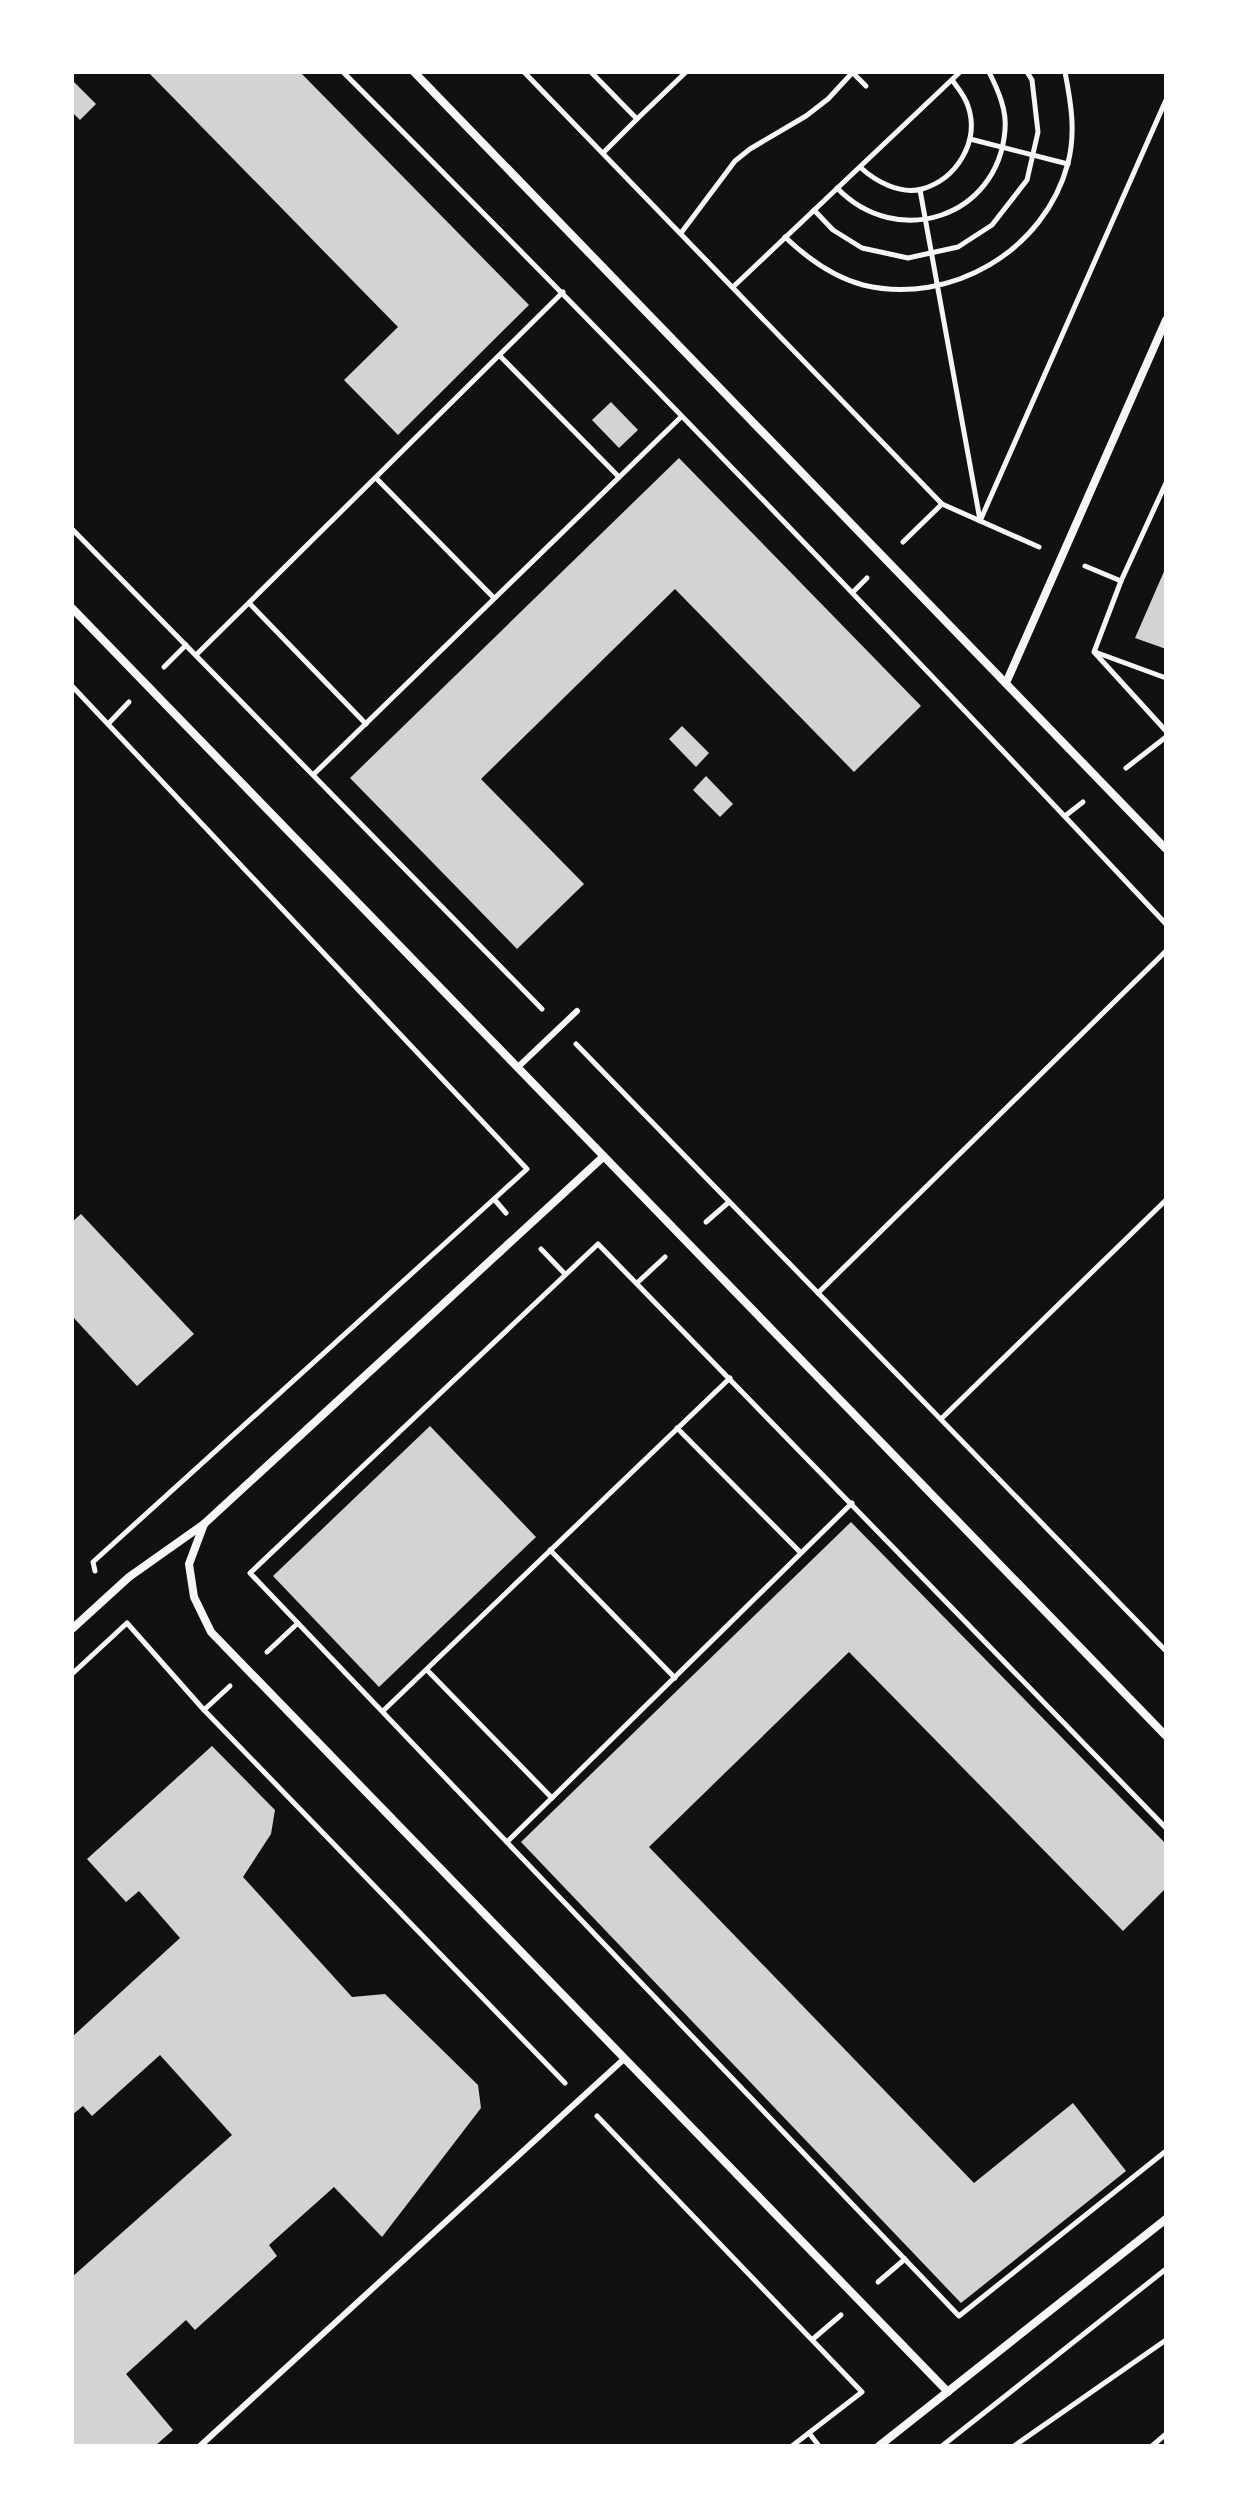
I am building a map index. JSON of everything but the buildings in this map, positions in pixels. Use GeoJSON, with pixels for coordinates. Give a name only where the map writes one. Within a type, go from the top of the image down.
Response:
{"type":"FeatureCollection","features":[{"type":"Feature","properties":{"kind":"street"},"geometry":{"type":"LineString","coordinates":[[414,72],[1166,849]]}},
{"type":"Feature","properties":{"kind":"street"},"geometry":{"type":"LineString","coordinates":[[1006,683],[1166,320]]}},
{"type":"Feature","properties":{"kind":"street"},"geometry":{"type":"LineString","coordinates":[[72,608],[1166,1736]]}},
{"type":"Feature","properties":{"kind":"street"},"geometry":{"type":"LineString","coordinates":[[72,1629],[129,1577],[204,1524],[603,1157]]}},
{"type":"Feature","properties":{"kind":"street"},"geometry":{"type":"LineString","coordinates":[[204,1524],[189,1564],[194,1597],[211,1632],[948,2392]]}},
{"type":"Feature","properties":{"kind":"street"},"geometry":{"type":"LineString","coordinates":[[879,2446],[1166,2219]]}},
{"type":"Feature","properties":{"kind":"lane"},"geometry":{"type":"LineString","coordinates":[[517,1068],[577,1011]]}},
{"type":"Feature","properties":{"kind":"lane"},"geometry":{"type":"LineString","coordinates":[[200,2446],[624,2059]]}},
{"type":"Feature","properties":{"kind":"path"},"geometry":{"type":"LineString","coordinates":[[343,72],[563,292],[853,592],[1166,924]]}},
{"type":"Feature","properties":{"kind":"path"},"geometry":{"type":"LineString","coordinates":[[524,72],[942,504],[1121,581]]}},
{"type":"Feature","properties":{"kind":"path"},"geometry":{"type":"LineString","coordinates":[[591,72],[637,119]]}},
{"type":"Feature","properties":{"kind":"path"},"geometry":{"type":"LineString","coordinates":[[603,153],[686,72]]}},
{"type":"Feature","properties":{"kind":"path"},"geometry":{"type":"LineString","coordinates":[[681,233],[735,161],[750,149],[806,116],[828,99],[853,72],[866,86]]}},
{"type":"Feature","properties":{"kind":"path"},"geometry":{"type":"LineString","coordinates":[[733,287],[960,72]]}},
{"type":"Feature","properties":{"kind":"path"},"geometry":{"type":"LineString","coordinates":[[837,188],[866,212],[897,221],[926,220],[959,208],[983,187],[999,159],[1002,147],[1006,128],[1001,96],[989,72]]}},
{"type":"Feature","properties":{"kind":"path"},"geometry":{"type":"LineString","coordinates":[[814,210],[833,230],[862,248],[908,258],[958,247],[992,225],[1027,180],[1033,155],[1038,132],[1032,80],[1027,72]]}},
{"type":"Feature","properties":{"kind":"path"},"geometry":{"type":"LineString","coordinates":[[785,237],[809,261],[862,285],[914,290],[965,279],[1010,254],[1045,216],[1068,164],[1074,117],[1065,72]]}},
{"type":"Feature","properties":{"kind":"path"},"geometry":{"type":"LineString","coordinates":[[860,167],[889,186],[920,190],[955,168],[965,154],[971,124],[969,107],[952,80]]}},
{"type":"Feature","properties":{"kind":"path"},"geometry":{"type":"LineString","coordinates":[[980,521],[1166,100]]}},
{"type":"Feature","properties":{"kind":"path"},"geometry":{"type":"LineString","coordinates":[[970,139],[1068,164]]}},
{"type":"Feature","properties":{"kind":"path"},"geometry":{"type":"LineString","coordinates":[[920,190],[980,521]]}},
{"type":"Feature","properties":{"kind":"path"},"geometry":{"type":"LineString","coordinates":[[196,655],[563,292]]}},
{"type":"Feature","properties":{"kind":"path"},"geometry":{"type":"LineString","coordinates":[[500,356],[619,477]]}},
{"type":"Feature","properties":{"kind":"path"},"geometry":{"type":"LineString","coordinates":[[314,774],[681,417]]}},
{"type":"Feature","properties":{"kind":"path"},"geometry":{"type":"LineString","coordinates":[[376,478],[494,598]]}},
{"type":"Feature","properties":{"kind":"path"},"geometry":{"type":"LineString","coordinates":[[1094,652],[1121,581],[1166,483]]}},
{"type":"Feature","properties":{"kind":"path"},"geometry":{"type":"LineString","coordinates":[[72,529],[1166,1651]]}},
{"type":"Feature","properties":{"kind":"path"},"geometry":{"type":"LineString","coordinates":[[250,604],[366,724]]}},
{"type":"Feature","properties":{"kind":"path"},"geometry":{"type":"LineString","coordinates":[[1094,652],[1166,678]]}},
{"type":"Feature","properties":{"kind":"path"},"geometry":{"type":"LineString","coordinates":[[1094,652],[1166,731]]}},
{"type":"Feature","properties":{"kind":"path"},"geometry":{"type":"LineString","coordinates":[[72,686],[527,1169],[93,1562],[96,1574],[127,1623],[204,1710],[862,2392],[792,2446]]}},
{"type":"Feature","properties":{"kind":"path"},"geometry":{"type":"LineString","coordinates":[[818,1293],[1166,951]]}},
{"type":"Feature","properties":{"kind":"path"},"geometry":{"type":"LineString","coordinates":[[494,1199],[565,1274]]}},
{"type":"Feature","properties":{"kind":"path"},"geometry":{"type":"LineString","coordinates":[[941,1419],[1166,1200]]}},
{"type":"Feature","properties":{"kind":"path"},"geometry":{"type":"LineString","coordinates":[[1166,1828],[598,1244],[250,1573],[959,2316],[1166,2151]]}},
{"type":"Feature","properties":{"kind":"path"},"geometry":{"type":"LineString","coordinates":[[383,1711],[730,1378]]}},
{"type":"Feature","properties":{"kind":"path"},"geometry":{"type":"LineString","coordinates":[[677,1428],[801,1553]]}},
{"type":"Feature","properties":{"kind":"path"},"geometry":{"type":"LineString","coordinates":[[507,1842],[852,1503]]}},
{"type":"Feature","properties":{"kind":"path"},"geometry":{"type":"LineString","coordinates":[[550,1550],[675,1678]]}},
{"type":"Feature","properties":{"kind":"path"},"geometry":{"type":"LineString","coordinates":[[72,1674],[127,1623]]}},
{"type":"Feature","properties":{"kind":"path"},"geometry":{"type":"LineString","coordinates":[[427,1670],[552,1798]]}},
{"type":"Feature","properties":{"kind":"path"},"geometry":{"type":"LineString","coordinates":[[942,2446],[1166,2269]]}},
{"type":"Feature","properties":{"kind":"path"},"geometry":{"type":"LineString","coordinates":[[1014,2446],[1166,2340]]}},
{"type":"Feature","properties":{"kind":"path"},"geometry":{"type":"LineString","coordinates":[[809,2433],[819,2446]]}},
{"type":"Feature","properties":{"kind":"path"},"geometry":{"type":"LineString","coordinates":[[1152,2446],[1166,2434]]}}]}
